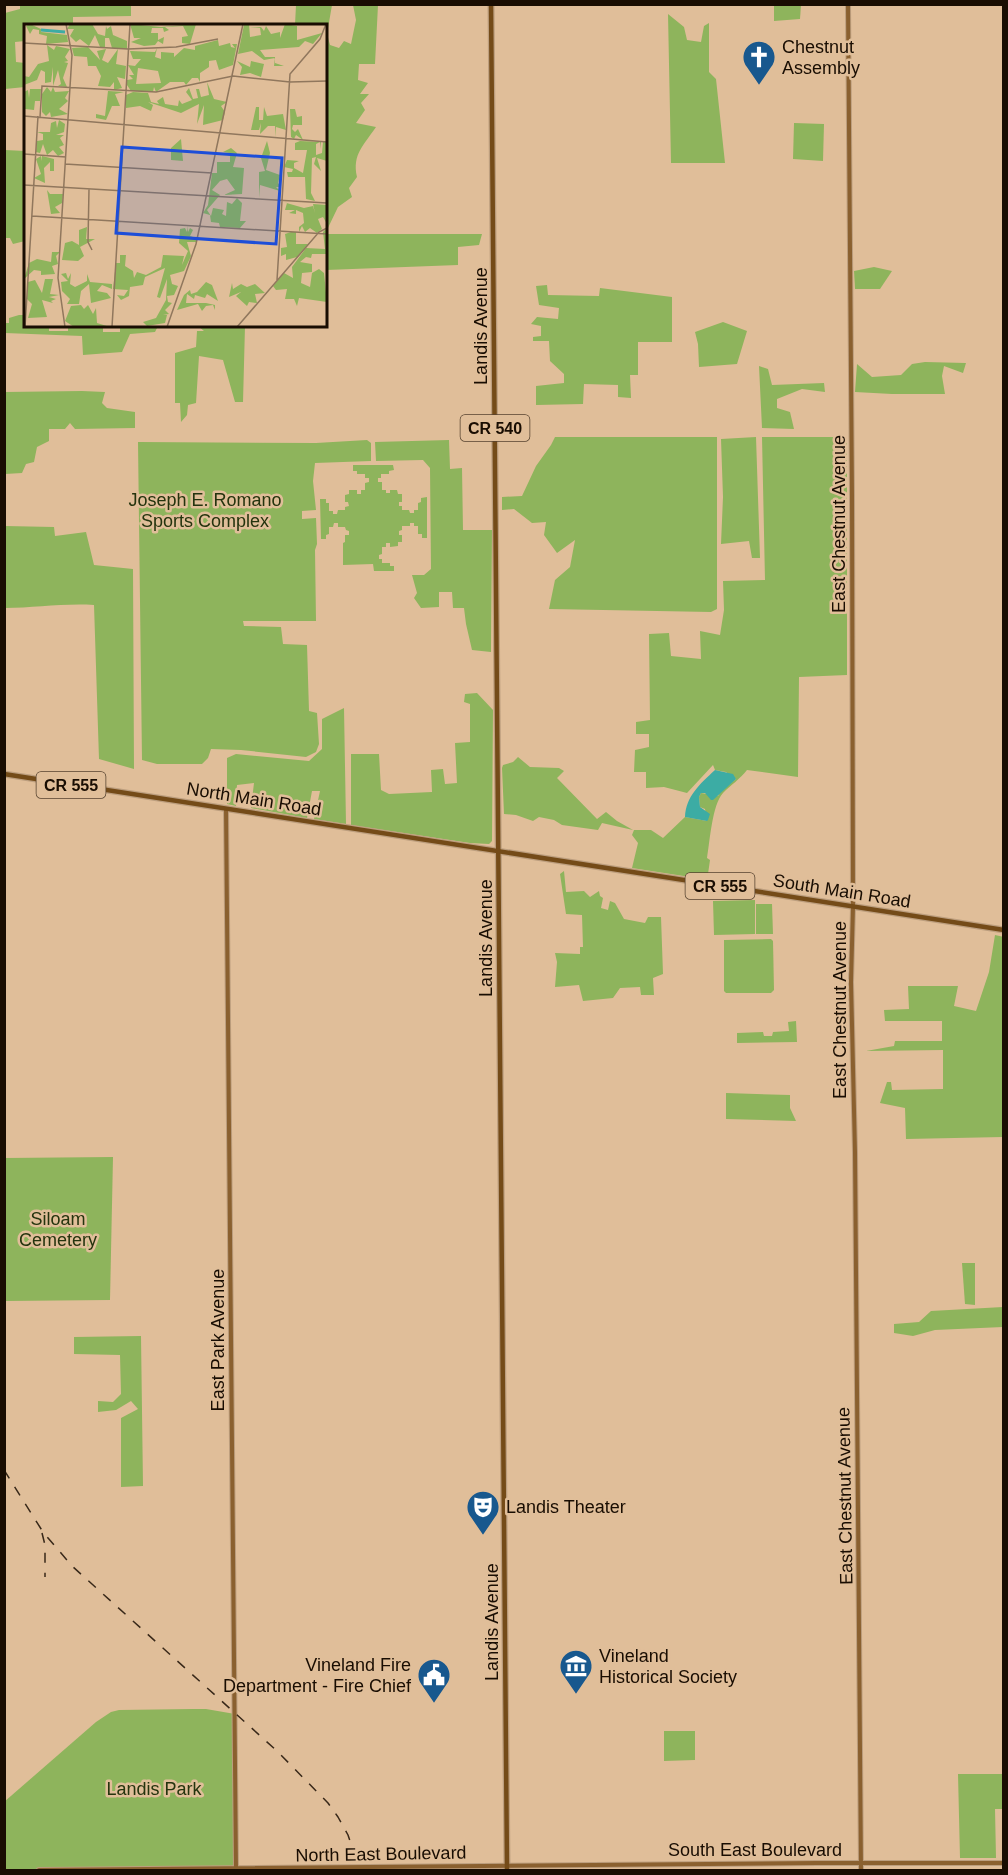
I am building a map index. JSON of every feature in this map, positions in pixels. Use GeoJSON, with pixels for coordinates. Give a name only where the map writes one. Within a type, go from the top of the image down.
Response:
{"type":"FeatureCollection","features":[{"type":"Feature","properties":{"kind":"main road","name":"Landis Avenue"},"geometry":{"type":"LineString","coordinates":[[491,4],[507,1868]]}},
{"type":"Feature","properties":{"kind":"main road","name":"East Chestnut Avenue"},"geometry":{"type":"LineString","coordinates":[[848,4],[852,389],[853,907],[851,982],[855,1161],[861,1870]]}},
{"type":"Feature","properties":{"kind":"main road","name":"North Main Road"},"geometry":{"type":"LineString","coordinates":[[4,774],[499,851]]}},
{"type":"Feature","properties":{"kind":"main road","name":"East Park Avenue"},"geometry":{"type":"LineString","coordinates":[[226,809],[236,1870]]}},
{"type":"Feature","properties":{"kind":"main road","name":"South Main Road"},"geometry":{"type":"LineString","coordinates":[[499,851],[1004,930]]}},
{"type":"Feature","properties":{"kind":"main road","name":"South East Boulevard"},"geometry":{"type":"LineString","coordinates":[[507,1868],[1004,1863]]}},
{"type":"Feature","properties":{"kind":"main road","name":"North East Boulevard"},"geometry":{"type":"LineString","coordinates":[[39,1870],[507,1868]]}},
{"type":"Feature","properties":{"kind":"green space"},"geometry":{"type":"Polygon","coordinates":[[[20,5],[131,5],[131,16],[73,17],[73,24],[24,24],[24,41],[15,42],[16,62],[24,63],[24,87],[5,89],[5,13],[20,9],[20,5]]]}},
{"type":"Feature","properties":{"kind":"green space"},"geometry":{"type":"Polygon","coordinates":[[[296,5],[332,5],[327,34],[327,24],[295,24],[296,5]]]}},
{"type":"Feature","properties":{"kind":"green space"},"geometry":{"type":"Polygon","coordinates":[[[353,5],[378,5],[375,64],[359,64],[358,80],[368,83],[360,94],[369,94],[361,103],[365,110],[356,123],[376,127],[358,156],[357,177],[349,188],[352,197],[338,207],[327,230],[327,34],[330,45],[339,48],[344,41],[351,44],[356,20],[353,5]]]}},
{"type":"Feature","properties":{"kind":"green space"},"geometry":{"type":"Polygon","coordinates":[[[774,5],[801,5],[800,19],[774,21],[774,5]]]}},
{"type":"Feature","properties":{"kind":"green space"},"geometry":{"type":"Polygon","coordinates":[[[668,14],[684,27],[687,40],[701,42],[704,26],[709,23],[709,72],[716,79],[725,163],[671,163],[668,14]]]}},
{"type":"Feature","properties":{"kind":"green space"},"geometry":{"type":"Polygon","coordinates":[[[794,123],[824,124],[823,161],[793,159],[794,123]]]}},
{"type":"Feature","properties":{"kind":"green space"},"geometry":{"type":"Polygon","coordinates":[[[5,150],[24,151],[24,241],[13,244],[10,238],[5,238],[5,150]]]}},
{"type":"Feature","properties":{"kind":"green space"},"geometry":{"type":"Polygon","coordinates":[[[327,234],[482,234],[479,245],[458,247],[458,265],[327,270],[327,234]]]}},
{"type":"Feature","properties":{"kind":"green space"},"geometry":{"type":"Polygon","coordinates":[[[874,267],[892,271],[880,289],[855,289],[854,271],[874,267]]]}},
{"type":"Feature","properties":{"kind":"green space"},"geometry":{"type":"Polygon","coordinates":[[[547,285],[548,295],[599,296],[600,288],[672,297],[672,342],[638,342],[638,375],[630,375],[631,398],[618,397],[618,385],[584,384],[583,404],[536,405],[536,386],[564,383],[564,374],[550,361],[549,341],[533,341],[533,337],[541,336],[541,326],[531,324],[537,317],[558,319],[559,308],[539,305],[536,286],[547,285]]]}},
{"type":"Feature","properties":{"kind":"green space"},"geometry":{"type":"Polygon","coordinates":[[[24,315],[24,327],[49,327],[49,331],[68,331],[68,327],[103,327],[103,332],[120,332],[120,327],[158,327],[155,332],[130,334],[122,352],[83,355],[82,336],[5,333],[5,323],[9,323],[9,318],[24,315]]]}},
{"type":"Feature","properties":{"kind":"green space"},"geometry":{"type":"Polygon","coordinates":[[[723,322],[747,331],[737,364],[699,367],[695,332],[723,322]]]}},
{"type":"Feature","properties":{"kind":"green space"},"geometry":{"type":"Polygon","coordinates":[[[199,327],[245,327],[243,402],[235,402],[223,360],[199,356],[196,403],[188,405],[187,415],[181,422],[180,403],[175,403],[175,353],[196,347],[197,331],[204,331],[199,327]]]}},
{"type":"Feature","properties":{"kind":"green space"},"geometry":{"type":"Polygon","coordinates":[[[966,363],[963,373],[944,366],[942,376],[945,394],[855,392],[857,364],[872,377],[901,375],[912,364],[966,363]]]}},
{"type":"Feature","properties":{"kind":"green space"},"geometry":{"type":"Polygon","coordinates":[[[759,366],[768,369],[772,385],[824,383],[825,392],[802,389],[777,399],[777,408],[790,412],[794,429],[762,428],[759,366]]]}},
{"type":"Feature","properties":{"kind":"green space"},"geometry":{"type":"Polygon","coordinates":[[[5,392],[105,392],[102,403],[107,408],[135,412],[135,428],[75,429],[70,423],[65,429],[49,429],[49,441],[37,447],[34,462],[26,464],[22,473],[5,474],[5,392]]]}},
{"type":"Feature","properties":{"kind":"green space"},"geometry":{"type":"Polygon","coordinates":[[[555,437],[717,437],[717,609],[711,612],[549,609],[555,580],[570,567],[575,540],[557,553],[544,535],[546,522],[532,523],[514,509],[502,510],[502,497],[522,496],[536,466],[555,437]]]}},
{"type":"Feature","properties":{"kind":"green space"},"geometry":{"type":"Polygon","coordinates":[[[756,437],[760,558],[752,558],[749,541],[721,544],[723,497],[721,439],[756,437]]]}},
{"type":"Feature","properties":{"kind":"green space"},"geometry":{"type":"Polygon","coordinates":[[[762,437],[847,437],[847,675],[799,677],[798,777],[747,770],[723,793],[714,814],[707,858],[710,860],[708,874],[703,879],[632,868],[638,843],[632,835],[634,830],[651,830],[663,838],[685,817],[707,821],[705,809],[700,807],[701,793],[718,796],[736,779],[726,772],[715,770],[713,765],[687,793],[664,787],[646,788],[646,772],[634,772],[635,750],[649,747],[649,734],[636,734],[636,722],[650,720],[649,634],[669,633],[671,656],[701,659],[700,631],[720,635],[724,610],[723,581],[765,580],[762,437]]]}},
{"type":"Feature","properties":{"kind":"green space","name":"Joseph E. Romano Sports Complex"},"geometry":{"type":"Polygon","coordinates":[[[367,440],[371,443],[371,461],[315,463],[313,481],[316,510],[302,511],[302,519],[316,518],[316,621],[243,621],[244,626],[281,627],[283,644],[307,645],[309,711],[317,713],[319,744],[316,752],[306,757],[211,749],[208,758],[202,764],[157,764],[142,760],[138,442],[316,443],[367,440]]]}},
{"type":"Feature","properties":{"kind":"green space"},"geometry":{"type":"Polygon","coordinates":[[[449,440],[450,469],[462,468],[463,530],[492,530],[491,652],[472,650],[464,608],[453,608],[452,592],[439,592],[439,607],[421,608],[414,598],[417,593],[412,575],[424,575],[431,569],[430,468],[423,460],[376,461],[375,442],[449,440]]]}},
{"type":"Feature","properties":{"kind":"green space"},"geometry":{"type":"Polygon","coordinates":[[[353,465],[393,465],[394,470],[389,471],[389,474],[381,474],[378,482],[382,482],[382,490],[386,490],[386,493],[390,493],[390,490],[397,490],[398,494],[402,494],[402,502],[399,502],[399,506],[402,506],[402,510],[414,513],[414,510],[418,510],[421,498],[427,497],[427,538],[422,538],[422,534],[418,534],[418,526],[410,523],[410,526],[402,526],[402,530],[399,531],[399,535],[402,535],[402,542],[398,542],[398,546],[390,547],[390,543],[386,543],[386,547],[382,547],[379,559],[382,559],[382,563],[390,563],[390,566],[394,566],[394,571],[374,571],[373,564],[343,565],[343,543],[349,531],[345,527],[338,527],[338,523],[329,527],[326,539],[321,539],[320,499],[326,499],[326,503],[329,503],[329,511],[337,514],[338,510],[345,510],[345,507],[349,506],[348,502],[345,502],[345,495],[349,494],[349,490],[357,490],[357,494],[361,494],[361,490],[365,490],[365,483],[369,482],[365,474],[357,474],[357,471],[353,471],[353,465]]]}},
{"type":"Feature","properties":{"kind":"green space"},"geometry":{"type":"Polygon","coordinates":[[[5,526],[54,527],[55,536],[86,532],[94,565],[133,569],[134,769],[99,759],[94,605],[5,608],[5,526]]]}},
{"type":"Feature","properties":{"kind":"green space"},"geometry":{"type":"Polygon","coordinates":[[[477,693],[493,710],[492,841],[489,844],[470,843],[351,825],[351,754],[379,754],[381,790],[389,794],[432,792],[431,770],[443,769],[445,784],[457,783],[455,743],[470,742],[470,704],[464,702],[465,694],[477,693]]]}},
{"type":"Feature","properties":{"kind":"green space"},"geometry":{"type":"Polygon","coordinates":[[[344,708],[346,824],[314,819],[320,791],[312,791],[307,818],[251,808],[254,783],[237,785],[236,806],[227,804],[227,758],[236,754],[309,761],[322,749],[322,719],[344,708]]]}},
{"type":"Feature","properties":{"kind":"green space"},"geometry":{"type":"Polygon","coordinates":[[[518,757],[530,767],[559,768],[564,771],[557,778],[597,819],[606,812],[633,830],[602,823],[598,830],[562,825],[554,820],[539,817],[533,821],[516,815],[504,814],[502,768],[503,765],[513,762],[518,757]]]}},
{"type":"Feature","properties":{"kind":"green space"},"geometry":{"type":"Polygon","coordinates":[[[564,871],[566,892],[584,891],[590,897],[599,891],[603,898],[601,908],[608,910],[610,901],[615,903],[624,919],[645,923],[648,917],[661,917],[663,974],[653,978],[654,995],[641,995],[640,987],[620,988],[613,998],[583,1001],[579,985],[555,987],[557,962],[555,953],[580,954],[580,947],[583,947],[582,915],[566,914],[560,874],[564,871]]]}},
{"type":"Feature","properties":{"kind":"green space"},"geometry":{"type":"Polygon","coordinates":[[[755,900],[755,934],[714,935],[713,901],[755,900]]]}},
{"type":"Feature","properties":{"kind":"green space"},"geometry":{"type":"Polygon","coordinates":[[[756,904],[772,904],[773,934],[756,934],[756,904]]]}},
{"type":"Feature","properties":{"kind":"green space"},"geometry":{"type":"Polygon","coordinates":[[[995,935],[1004,937],[1003,1137],[906,1139],[905,1108],[880,1103],[887,1082],[891,1082],[892,1090],[943,1089],[943,1050],[866,1051],[894,1046],[895,1041],[942,1041],[942,1021],[885,1021],[884,1010],[909,1009],[908,986],[958,986],[954,1006],[976,1011],[989,972],[995,935]]]}},
{"type":"Feature","properties":{"kind":"green space"},"geometry":{"type":"Polygon","coordinates":[[[771,939],[773,941],[774,990],[771,993],[726,993],[724,991],[724,940],[771,939]]]}},
{"type":"Feature","properties":{"kind":"green space"},"geometry":{"type":"Polygon","coordinates":[[[796,1021],[797,1042],[737,1043],[737,1033],[763,1032],[764,1036],[772,1036],[773,1032],[789,1031],[788,1022],[796,1021]]]}},
{"type":"Feature","properties":{"kind":"green space"},"geometry":{"type":"Polygon","coordinates":[[[726,1093],[790,1095],[790,1108],[796,1121],[726,1119],[726,1093]]]}},
{"type":"Feature","properties":{"kind":"green space","name":"Siloam Cemetery"},"geometry":{"type":"Polygon","coordinates":[[[113,1157],[110,1300],[5,1301],[5,1158],[113,1157]]]}},
{"type":"Feature","properties":{"kind":"green space"},"geometry":{"type":"Polygon","coordinates":[[[962,1263],[975,1263],[975,1305],[965,1304],[962,1263]]]}},
{"type":"Feature","properties":{"kind":"green space"},"geometry":{"type":"Polygon","coordinates":[[[1003,1307],[1003,1327],[935,1330],[913,1336],[894,1333],[894,1324],[919,1322],[931,1311],[1003,1307]]]}},
{"type":"Feature","properties":{"kind":"green space"},"geometry":{"type":"Polygon","coordinates":[[[141,1336],[143,1486],[121,1487],[121,1418],[138,1409],[131,1401],[116,1410],[98,1412],[98,1401],[113,1402],[121,1394],[120,1355],[74,1354],[74,1337],[141,1336]]]}},
{"type":"Feature","properties":{"kind":"green space","name":"Landis Park"},"geometry":{"type":"Polygon","coordinates":[[[206,1709],[235,1714],[236,1869],[5,1870],[4,1802],[96,1722],[111,1712],[119,1710],[206,1709]]]}},
{"type":"Feature","properties":{"kind":"green space"},"geometry":{"type":"Polygon","coordinates":[[[664,1731],[695,1731],[695,1760],[664,1761],[664,1731]]]}},
{"type":"Feature","properties":{"kind":"green space"},"geometry":{"type":"Polygon","coordinates":[[[958,1774],[1003,1774],[1003,1809],[995,1809],[996,1858],[960,1858],[958,1774]]]}},
{"type":"Feature","properties":{"kind":"water"},"geometry":{"type":"Polygon","coordinates":[[[715,770],[733,774],[736,779],[713,800],[705,793],[701,793],[700,807],[710,814],[707,821],[685,817],[691,797],[699,785],[715,770]]]}},
{"type":"Feature","properties":{"kind":"railway"},"geometry":{"type":"LineString","coordinates":[[4,1470],[43,1532],[72,1566],[277,1751],[328,1803],[348,1835],[355,1856],[356,1870]]}},
{"type":"Feature","properties":{"kind":"railway"},"geometry":{"type":"LineString","coordinates":[[42,1533],[45,1545],[45,1577]]}},
{"type":"Feature","properties":{"kind":"place","name":"Chestnut Assembly"},"geometry":{"type":"Point","coordinates":[759,86]}},
{"type":"Feature","properties":{"kind":"place","name":"Landis Theater"},"geometry":{"type":"Point","coordinates":[483,1536]}},
{"type":"Feature","properties":{"kind":"place","name":"Vineland Historical Society"},"geometry":{"type":"Point","coordinates":[576,1695]}},
{"type":"Feature","properties":{"kind":"place","name":"Vineland Fire Department - Fire Chief"},"geometry":{"type":"Point","coordinates":[434,1704]}}]}
